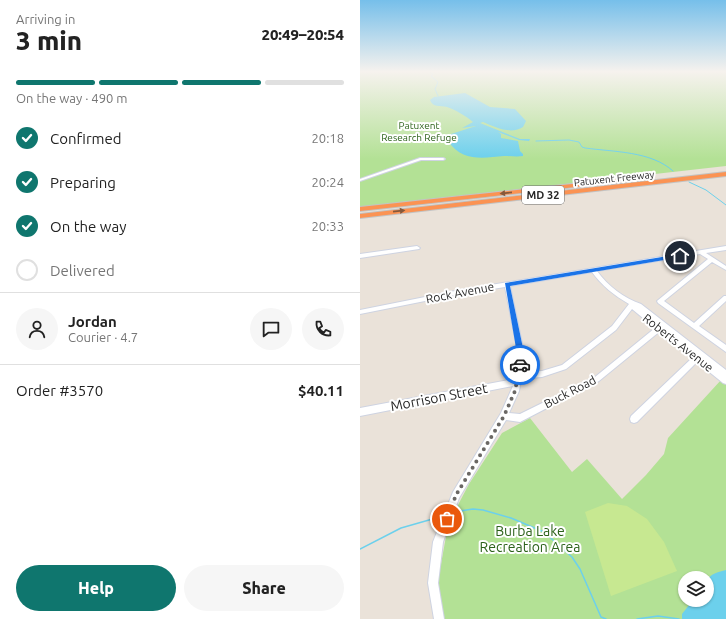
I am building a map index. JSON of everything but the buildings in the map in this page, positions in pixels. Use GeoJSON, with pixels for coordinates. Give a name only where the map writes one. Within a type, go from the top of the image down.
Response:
{"type":"FeatureCollection","features":[{"type":"Feature","properties":{"kind":"highway","name":"Patuxent Freeway"},"geometry":{"type":"LineString","coordinates":[[360,209],[726,168]]}},
{"type":"Feature","properties":{"kind":"highway","name":"Patuxent Freeway"},"geometry":{"type":"LineString","coordinates":[[360,216],[726,174]]}},
{"type":"Feature","properties":{"kind":"street"},"geometry":{"type":"LineString","coordinates":[[360,180],[421,160],[443,159]]}},
{"type":"Feature","properties":{"kind":"street"},"geometry":{"type":"LineString","coordinates":[[360,256],[417,248]]}},
{"type":"Feature","properties":{"kind":"street","name":"Rock Avenue"},"geometry":{"type":"LineString","coordinates":[[360,312],[507,284],[726,248]]}},
{"type":"Feature","properties":{"kind":"street"},"geometry":{"type":"LineString","coordinates":[[702,253],[726,268]]}},
{"type":"Feature","properties":{"kind":"street"},"geometry":{"type":"LineString","coordinates":[[712,260],[660,301],[726,349]]}},
{"type":"Feature","properties":{"kind":"street","name":"Roberts Avenue"},"geometry":{"type":"LineString","coordinates":[[592,270],[599,279],[632,304],[639,306],[726,374]]}},
{"type":"Feature","properties":{"kind":"street"},"geometry":{"type":"LineString","coordinates":[[439,619],[433,583],[438,542],[456,495],[504,416],[520,370],[520,348],[507,284]]}},
{"type":"Feature","properties":{"kind":"street"},"geometry":{"type":"LineString","coordinates":[[695,326],[726,298]]}},
{"type":"Feature","properties":{"kind":"street"},"geometry":{"type":"LineString","coordinates":[[520,370],[530,375],[542,374],[564,367],[614,328],[632,304]]}},
{"type":"Feature","properties":{"kind":"street","name":"Roberts Avenue"},"geometry":{"type":"LineString","coordinates":[[632,304],[635,309],[726,381]]}},
{"type":"Feature","properties":{"kind":"street"},"geometry":{"type":"LineString","coordinates":[[659,328],[668,329]]}},
{"type":"Feature","properties":{"kind":"street","name":"Buck Road"},"geometry":{"type":"LineString","coordinates":[[504,416],[520,418],[597,379],[659,328]]}},
{"type":"Feature","properties":{"kind":"street"},"geometry":{"type":"LineString","coordinates":[[634,419],[697,358],[693,348]]}},
{"type":"Feature","properties":{"kind":"street","name":"Morrison Street"},"geometry":{"type":"LineString","coordinates":[[360,412],[517,382]]}},
{"type":"Feature","properties":{"kind":"green space","name":"Patuxent Research Refuge"},"geometry":{"type":"Polygon","coordinates":[[[360,101],[726,101],[726,166],[360,207],[360,101]]]}},
{"type":"Feature","properties":{"kind":"green space","name":"Burba Lake Recreation Area"},"geometry":{"type":"Polygon","coordinates":[[[721,380],[726,384],[726,619],[442,619],[437,586],[447,531],[469,484],[502,433],[530,418],[572,472],[587,459],[622,499],[664,454],[668,438],[721,380]]]}},
{"type":"Feature","properties":{"kind":"green space"},"geometry":{"type":"Polygon","coordinates":[[[608,503],[627,506],[647,519],[664,542],[677,571],[611,596],[585,512],[608,503]]]}},
{"type":"Feature","properties":{"kind":"water"},"geometry":{"type":"Polygon","coordinates":[[[430,101],[479,101],[490,107],[515,109],[526,121],[523,127],[508,130],[483,122],[480,123],[520,139],[530,139],[529,141],[519,140],[498,132],[501,134],[501,138],[518,141],[520,151],[523,156],[481,158],[466,156],[454,148],[448,141],[450,138],[447,136],[476,126],[462,128],[473,122],[454,110],[431,103],[430,101]]]}},
{"type":"Feature","properties":{"kind":"water"},"geometry":{"type":"Polygon","coordinates":[[[726,570],[726,619],[682,619],[682,614],[688,607],[714,607],[715,573],[726,570]]]}},
{"type":"Feature","properties":{"kind":"waterway"},"geometry":{"type":"LineString","coordinates":[[536,141],[569,140],[579,142],[582,147],[585,148],[643,156],[664,164],[673,171]]}},
{"type":"Feature","properties":{"kind":"waterway"},"geometry":{"type":"LineString","coordinates":[[689,182],[706,190],[726,205]]}},
{"type":"Feature","properties":{"kind":"waterway"},"geometry":{"type":"LineString","coordinates":[[460,511],[473,509],[483,510],[511,518],[544,532],[572,557],[580,569],[601,617],[606,619]]}},
{"type":"Feature","properties":{"kind":"waterway"},"geometry":{"type":"LineString","coordinates":[[360,549],[401,528],[436,518]]}},
{"type":"Feature","properties":{"kind":"waterway"},"geometry":{"type":"LineString","coordinates":[[637,619],[658,616],[679,619]]}},
{"type":"Feature","properties":{"kind":"way so far"},"geometry":{"type":"LineString","coordinates":[[447,519],[456,495],[504,416],[515,391],[520,365]]}},
{"type":"Feature","properties":{"kind":"route"},"geometry":{"type":"LineString","coordinates":[[520,365],[520,348],[507,284],[680,256]]}}]}
